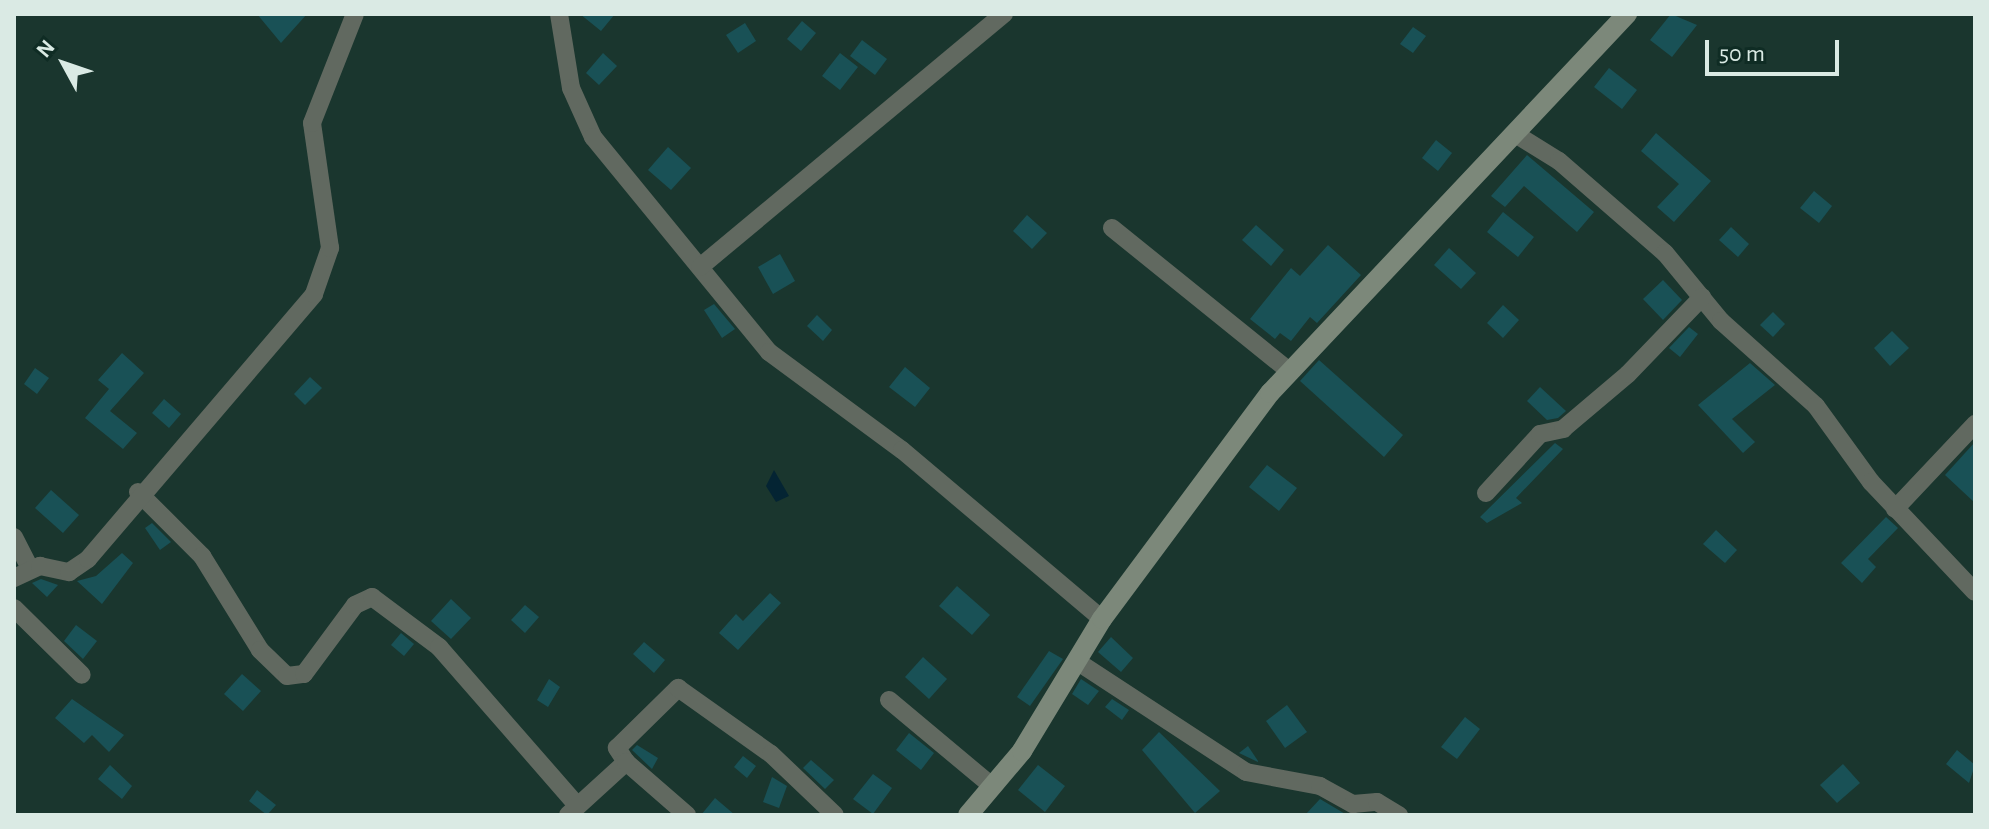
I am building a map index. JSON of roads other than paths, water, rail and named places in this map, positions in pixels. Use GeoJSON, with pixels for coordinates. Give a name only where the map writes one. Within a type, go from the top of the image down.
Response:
{"type":"FeatureCollection","features":[{"type":"Feature","properties":{"kind":"main road"},"geometry":{"type":"LineString","coordinates":[[968,815],[992,786],[1078,662],[1102,619],[1289,371],[1517,135],[1627,14]]}},
{"type":"Feature","properties":{"kind":"street"},"geometry":{"type":"LineString","coordinates":[[14,537],[22,574],[69,572],[88,559],[138,492],[290,325],[324,274],[330,248],[312,123],[355,14]]}},
{"type":"Feature","properties":{"kind":"street"},"geometry":{"type":"LineString","coordinates":[[559,14],[571,88],[593,137],[769,352],[902,450],[1102,619]]}},
{"type":"Feature","properties":{"kind":"street"},"geometry":{"type":"LineString","coordinates":[[700,267],[1004,14]]}},
{"type":"Feature","properties":{"kind":"street"},"geometry":{"type":"LineString","coordinates":[[1517,135],[1559,161],[1665,253],[1702,297],[1816,406],[1895,509],[1975,592]]}},
{"type":"Feature","properties":{"kind":"street"},"geometry":{"type":"LineString","coordinates":[[1112,228],[1289,371]]}},
{"type":"Feature","properties":{"kind":"street"},"geometry":{"type":"LineString","coordinates":[[1486,493],[1540,434],[1563,429],[1628,374],[1702,297]]}},
{"type":"Feature","properties":{"kind":"street"},"geometry":{"type":"LineString","coordinates":[[1895,509],[1975,424]]}},
{"type":"Feature","properties":{"kind":"street"},"geometry":{"type":"LineString","coordinates":[[138,492],[202,556],[260,650],[287,676],[304,674],[355,605],[372,597],[439,647],[572,810],[626,762]]}},
{"type":"Feature","properties":{"kind":"street"},"geometry":{"type":"LineString","coordinates":[[14,608],[82,675]]}},
{"type":"Feature","properties":{"kind":"street"},"geometry":{"type":"LineString","coordinates":[[1078,662],[1246,772],[1320,786],[1353,804],[1377,802],[1399,815]]}},
{"type":"Feature","properties":{"kind":"street"},"geometry":{"type":"LineString","coordinates":[[687,815],[645,771],[626,762],[617,748],[678,688],[771,754],[835,815]]}},
{"type":"Feature","properties":{"kind":"street"},"geometry":{"type":"LineString","coordinates":[[889,700],[992,786]]}},
{"type":"Feature","properties":{"kind":"water"},"geometry":{"type":"Polygon","coordinates":[[[774,470],[789,496],[776,502],[766,486],[774,470]]]}}]}
